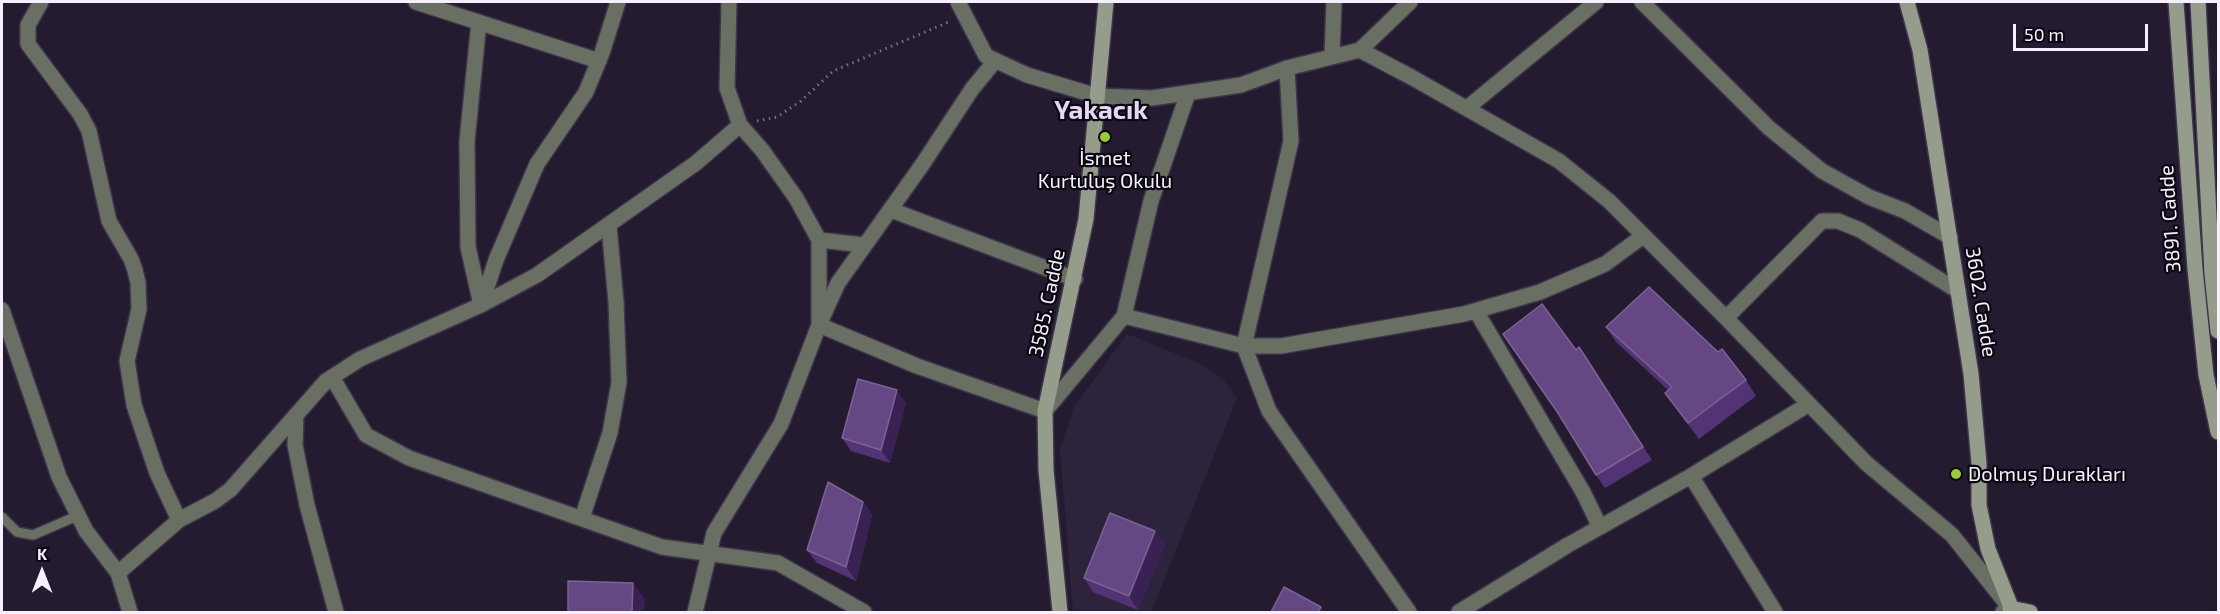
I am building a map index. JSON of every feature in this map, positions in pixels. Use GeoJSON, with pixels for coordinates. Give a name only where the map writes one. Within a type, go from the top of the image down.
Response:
{"type":"FeatureCollection","features":[{"type":"Feature","properties":{"kind":"main road","name":"3585. Cadde"},"geometry":{"type":"LineString","coordinates":[[1060,612],[1046,470],[1045,411],[1086,219],[1106,2]]}},
{"type":"Feature","properties":{"kind":"main road","name":"3602. Cadde"},"geometry":{"type":"LineString","coordinates":[[1907,2],[1920,50],[1958,291],[1977,428],[1978,505],[1988,549],[2009,611]]}},
{"type":"Feature","properties":{"kind":"main road","name":"3891. Cadde"},"geometry":{"type":"LineString","coordinates":[[2176,2],[2195,269],[2206,375],[2218,432]]}},
{"type":"Feature","properties":{"kind":"main road","name":"3891. Cadde"},"geometry":{"type":"LineString","coordinates":[[2198,2],[2212,274],[2218,330]]}},
{"type":"Feature","properties":{"kind":"main road"},"geometry":{"type":"LineString","coordinates":[[2009,611],[2030,612]]}},
{"type":"Feature","properties":{"kind":"street"},"geometry":{"type":"LineString","coordinates":[[41,2],[28,25],[28,44],[80,114],[89,131],[109,221],[135,270],[139,290],[139,309],[127,361],[134,405],[157,473],[180,520]]}},
{"type":"Feature","properties":{"kind":"street"},"geometry":{"type":"LineString","coordinates":[[416,2],[599,62]]}},
{"type":"Feature","properties":{"kind":"street"},"geometry":{"type":"LineString","coordinates":[[481,305],[496,260],[537,164],[586,92],[599,62],[618,2]]}},
{"type":"Feature","properties":{"kind":"street"},"geometry":{"type":"LineString","coordinates":[[729,2],[727,88],[740,125],[762,150],[796,198],[819,240],[819,325]]}},
{"type":"Feature","properties":{"kind":"street"},"geometry":{"type":"LineString","coordinates":[[1332,56],[1334,2]]}},
{"type":"Feature","properties":{"kind":"street"},"geometry":{"type":"LineString","coordinates":[[961,8],[986,56],[996,61],[1027,75],[1097,96],[1152,98],[1240,85],[1287,68],[1360,50],[1410,2]]}},
{"type":"Feature","properties":{"kind":"street"},"geometry":{"type":"LineString","coordinates":[[1467,108],[1596,2]]}},
{"type":"Feature","properties":{"kind":"street"},"geometry":{"type":"LineString","coordinates":[[1641,2],[1769,128],[1822,171],[1869,197],[1905,211],[1950,237]]}},
{"type":"Feature","properties":{"kind":"street"},"geometry":{"type":"LineString","coordinates":[[479,22],[467,141],[468,247],[481,305]]}},
{"type":"Feature","properties":{"kind":"street"},"geometry":{"type":"LineString","coordinates":[[1360,50],[1559,161],[1609,201],[1866,463],[1952,535],[2009,611]]}},
{"type":"Feature","properties":{"kind":"street"},"geometry":{"type":"LineString","coordinates":[[695,612],[714,533],[781,424],[819,325],[838,283],[891,210],[972,89],[996,61]]}},
{"type":"Feature","properties":{"kind":"street"},"geometry":{"type":"LineString","coordinates":[[1287,68],[1291,141],[1244,346],[1269,411],[1409,612]]}},
{"type":"Feature","properties":{"kind":"street"},"geometry":{"type":"LineString","coordinates":[[819,325],[916,366],[1045,411],[1124,316],[1151,201],[1188,93]]}},
{"type":"Feature","properties":{"kind":"street"},"geometry":{"type":"LineString","coordinates":[[118,573],[180,520],[230,490],[326,381],[360,358],[481,305],[537,275],[696,163],[740,125]]}},
{"type":"Feature","properties":{"kind":"street"},"geometry":{"type":"LineString","coordinates":[[891,210],[1075,279]]}},
{"type":"Feature","properties":{"kind":"street"},"geometry":{"type":"LineString","coordinates":[[1726,318],[1822,222],[1838,222],[1860,230],[1958,291]]}},
{"type":"Feature","properties":{"kind":"street"},"geometry":{"type":"LineString","coordinates":[[582,518],[609,434],[619,382],[616,302],[609,226]]}},
{"type":"Feature","properties":{"kind":"street"},"geometry":{"type":"LineString","coordinates":[[1124,316],[1244,346],[1281,346],[1476,311],[1540,292],[1605,264],[1643,236]]}},
{"type":"Feature","properties":{"kind":"street"},"geometry":{"type":"LineString","coordinates":[[819,240],[864,245]]}},
{"type":"Feature","properties":{"kind":"street"},"geometry":{"type":"LineString","coordinates":[[2,310],[5,335],[60,477],[77,516],[118,573],[130,612]]}},
{"type":"Feature","properties":{"kind":"street"},"geometry":{"type":"LineString","coordinates":[[1476,311],[1583,492],[1600,527]]}},
{"type":"Feature","properties":{"kind":"street"},"geometry":{"type":"LineString","coordinates":[[332,377],[366,435],[409,458],[662,547],[778,563],[864,612]]}},
{"type":"Feature","properties":{"kind":"street"},"geometry":{"type":"LineString","coordinates":[[1460,612],[1809,404]]}},
{"type":"Feature","properties":{"kind":"street"},"geometry":{"type":"LineString","coordinates":[[296,415],[295,445],[307,505],[336,612]]}},
{"type":"Feature","properties":{"kind":"street"},"geometry":{"type":"LineString","coordinates":[[1691,476],[1775,612]]}},
{"type":"Feature","properties":{"kind":"lane"},"geometry":{"type":"LineString","coordinates":[[2,517],[16,532],[33,535],[77,516]]}},
{"type":"Feature","properties":{"kind":"path"},"geometry":{"type":"LineString","coordinates":[[740,125],[777,117],[801,101],[832,71],[961,8]]}},
{"type":"Feature","properties":{"kind":"shaded area"},"geometry":{"type":"Polygon","coordinates":[[[1127,334],[1199,363],[1222,378],[1237,398],[1151,612],[1073,612],[1060,449],[1074,407],[1127,334]]]}},
{"type":"Feature","properties":{"kind":"building"},"geometry":{"type":"Polygon","coordinates":[[[1649,287],[1718,352],[1722,349],[1746,380],[1688,423],[1665,393],[1672,387],[1606,327],[1649,287]]]}},
{"type":"Feature","properties":{"kind":"building"},"geometry":{"type":"Polygon","coordinates":[[[1542,304],[1576,350],[1579,347],[1643,447],[1596,475],[1558,413],[1503,334],[1542,304]]]}},
{"type":"Feature","properties":{"kind":"building"},"geometry":{"type":"Polygon","coordinates":[[[858,379],[897,390],[881,450],[842,438],[858,379]]]}},
{"type":"Feature","properties":{"kind":"building"},"geometry":{"type":"Polygon","coordinates":[[[828,482],[863,502],[846,567],[807,550],[828,482]]]}},
{"type":"Feature","properties":{"kind":"building"},"geometry":{"type":"Polygon","coordinates":[[[1110,513],[1155,531],[1129,596],[1084,578],[1110,513]]]}},
{"type":"Feature","properties":{"kind":"building"},"geometry":{"type":"Polygon","coordinates":[[[568,581],[633,583],[632,612],[568,612],[568,581]]]}},
{"type":"Feature","properties":{"kind":"building"},"geometry":{"type":"Polygon","coordinates":[[[1284,587],[1321,607],[1318,612],[1271,612],[1284,587]]]}},
{"type":"Feature","properties":{"kind":"place","name":"İsmet Kurtuluş Okulu"},"geometry":{"type":"Point","coordinates":[1105,137]}},
{"type":"Feature","properties":{"kind":"place","name":"Dolmuş Durakları"},"geometry":{"type":"Point","coordinates":[1956,474]}},
{"type":"Feature","properties":{"kind":"district","name":"Yakacık"},"geometry":{"type":"Point","coordinates":[1101,110]}}]}
